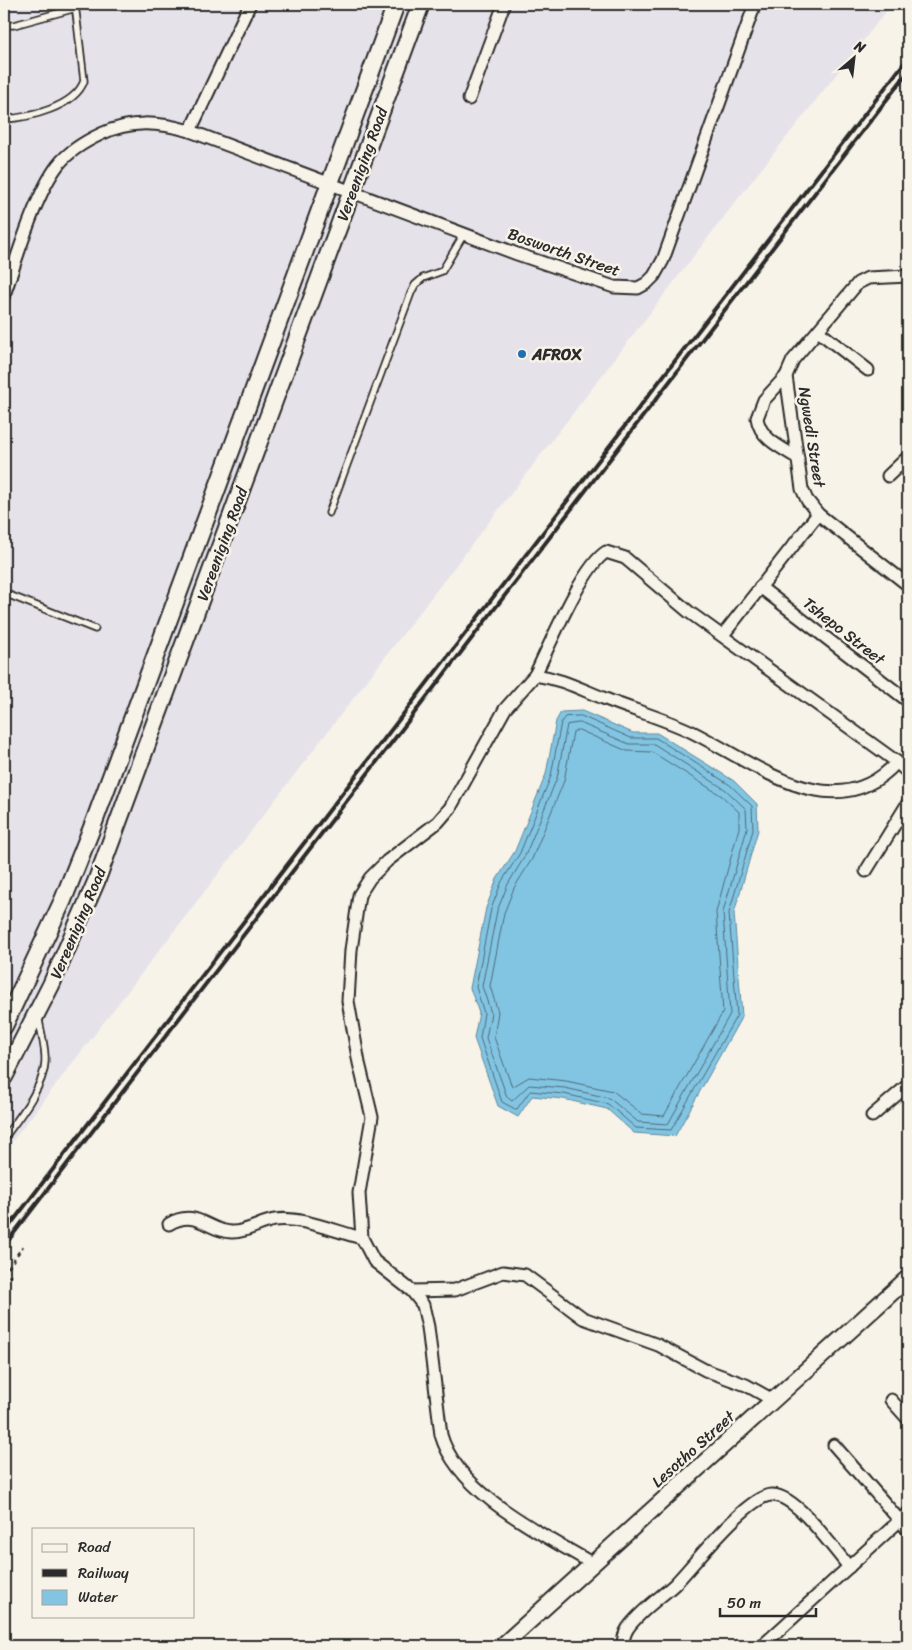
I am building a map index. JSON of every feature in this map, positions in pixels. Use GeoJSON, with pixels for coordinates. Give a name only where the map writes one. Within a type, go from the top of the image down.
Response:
{"type":"FeatureCollection","features":[{"type":"Feature","properties":{"kind":"main road","name":"Vereeniging Road"},"geometry":{"type":"LineString","coordinates":[[4,1026],[63,900],[93,825],[396,4]]}},
{"type":"Feature","properties":{"kind":"main road","name":"Vereeniging Road"},"geometry":{"type":"LineString","coordinates":[[4,1077],[37,1013],[96,882],[421,4]]}},
{"type":"Feature","properties":{"kind":"street"},"geometry":{"type":"LineString","coordinates":[[190,130],[250,4]]}},
{"type":"Feature","properties":{"kind":"street"},"geometry":{"type":"LineString","coordinates":[[469,99],[504,4]]}},
{"type":"Feature","properties":{"kind":"street","name":"Bosworth Street"},"geometry":{"type":"LineString","coordinates":[[4,295],[40,197],[58,164],[71,151],[84,142],[127,125],[143,122],[190,130],[464,234],[614,287],[638,288],[647,284],[663,260],[755,4]]}},
{"type":"Feature","properties":{"kind":"street","name":"Ngwedi Street"},"geometry":{"type":"LineString","coordinates":[[908,276],[868,278],[858,283],[794,360],[786,376],[802,489],[807,500],[818,514],[908,585]]}},
{"type":"Feature","properties":{"kind":"street"},"geometry":{"type":"LineString","coordinates":[[818,331],[868,370]]}},
{"type":"Feature","properties":{"kind":"street"},"geometry":{"type":"LineString","coordinates":[[786,376],[764,400],[757,418],[763,433],[775,444],[798,458]]}},
{"type":"Feature","properties":{"kind":"street"},"geometry":{"type":"LineString","coordinates":[[888,476],[908,457]]}},
{"type":"Feature","properties":{"kind":"street"},"geometry":{"type":"LineString","coordinates":[[724,635],[818,514]]}},
{"type":"Feature","properties":{"kind":"street"},"geometry":{"type":"LineString","coordinates":[[593,1564],[498,1504],[454,1465],[446,1451],[441,1435],[427,1318],[423,1305],[412,1291],[374,1261],[362,1238],[359,1193],[372,1118],[359,1063],[348,1001],[356,904],[370,878],[387,861],[438,822],[450,808],[505,709],[535,675],[578,591],[600,556],[606,552],[625,558],[671,599],[724,635],[897,762],[908,773]]}},
{"type":"Feature","properties":{"kind":"street","name":"Tshepo Street"},"geometry":{"type":"LineString","coordinates":[[760,587],[908,701]]}},
{"type":"Feature","properties":{"kind":"street"},"geometry":{"type":"LineString","coordinates":[[535,675],[570,682],[602,698],[666,720],[729,751],[778,779],[804,788],[845,790],[869,785],[884,777],[897,762]]}},
{"type":"Feature","properties":{"kind":"street"},"geometry":{"type":"LineString","coordinates":[[866,871],[908,802]]}},
{"type":"Feature","properties":{"kind":"street"},"geometry":{"type":"LineString","coordinates":[[872,1116],[908,1085]]}},
{"type":"Feature","properties":{"kind":"street"},"geometry":{"type":"LineString","coordinates":[[170,1224],[178,1219],[188,1218],[230,1232],[277,1220],[290,1220],[362,1238]]}},
{"type":"Feature","properties":{"kind":"street"},"geometry":{"type":"LineString","coordinates":[[412,1291],[455,1290],[503,1272],[525,1275],[583,1318],[658,1346],[705,1370],[746,1386],[773,1400]]}},
{"type":"Feature","properties":{"kind":"street","name":"Lesotho Street"},"geometry":{"type":"LineString","coordinates":[[502,1646],[908,1278]]}},
{"type":"Feature","properties":{"kind":"street"},"geometry":{"type":"LineString","coordinates":[[891,1400],[908,1419]]}},
{"type":"Feature","properties":{"kind":"street"},"geometry":{"type":"LineString","coordinates":[[834,1445],[904,1516],[908,1530]]}},
{"type":"Feature","properties":{"kind":"street"},"geometry":{"type":"LineString","coordinates":[[624,1646],[624,1636],[634,1621],[677,1582],[738,1517],[765,1496],[780,1496],[795,1505],[849,1567]]}},
{"type":"Feature","properties":{"kind":"street"},"geometry":{"type":"LineString","coordinates":[[769,1644],[904,1516]]}},
{"type":"Feature","properties":{"kind":"lane"},"geometry":{"type":"LineString","coordinates":[[4,25],[14,25],[75,6],[84,80],[80,89],[42,113],[24,118],[4,119]]}},
{"type":"Feature","properties":{"kind":"lane"},"geometry":{"type":"LineString","coordinates":[[330,513],[411,293],[423,278],[442,271],[464,234]]}},
{"type":"Feature","properties":{"kind":"lane"},"geometry":{"type":"LineString","coordinates":[[4,593],[95,629]]}},
{"type":"Feature","properties":{"kind":"lane"},"geometry":{"type":"LineString","coordinates":[[4,1138],[21,1116],[42,1077],[45,1062],[37,1013]]}},
{"type":"Feature","properties":{"kind":"path"},"geometry":{"type":"LineString","coordinates":[[4,1274],[23,1246]]}},
{"type":"Feature","properties":{"kind":"path"},"geometry":{"type":"LineString","coordinates":[[4,1264],[8,1268]]}},
{"type":"Feature","properties":{"kind":"path"},"geometry":{"type":"LineString","coordinates":[[4,1284],[13,1272]]}},
{"type":"Feature","properties":{"kind":"shaded area"},"geometry":{"type":"Polygon","coordinates":[[[4,4],[892,4],[740,196],[4,1152],[4,4]]]}},
{"type":"Feature","properties":{"kind":"water"},"geometry":{"type":"Polygon","coordinates":[[[582,711],[633,733],[657,733],[734,781],[757,804],[758,830],[734,913],[742,1016],[675,1136],[634,1133],[607,1109],[563,1099],[532,1096],[518,1117],[498,1106],[474,1038],[479,1013],[470,988],[486,908],[497,879],[515,851],[546,774],[556,721],[561,712],[582,711]]]}},
{"type":"Feature","properties":{"kind":"railway"},"geometry":{"type":"LineString","coordinates":[[4,1233],[908,58]]}},
{"type":"Feature","properties":{"kind":"railway"},"geometry":{"type":"LineString","coordinates":[[4,1246],[908,72]]}},
{"type":"Feature","properties":{"kind":"place","name":"AFROX"},"geometry":{"type":"Point","coordinates":[522,354]}}]}
